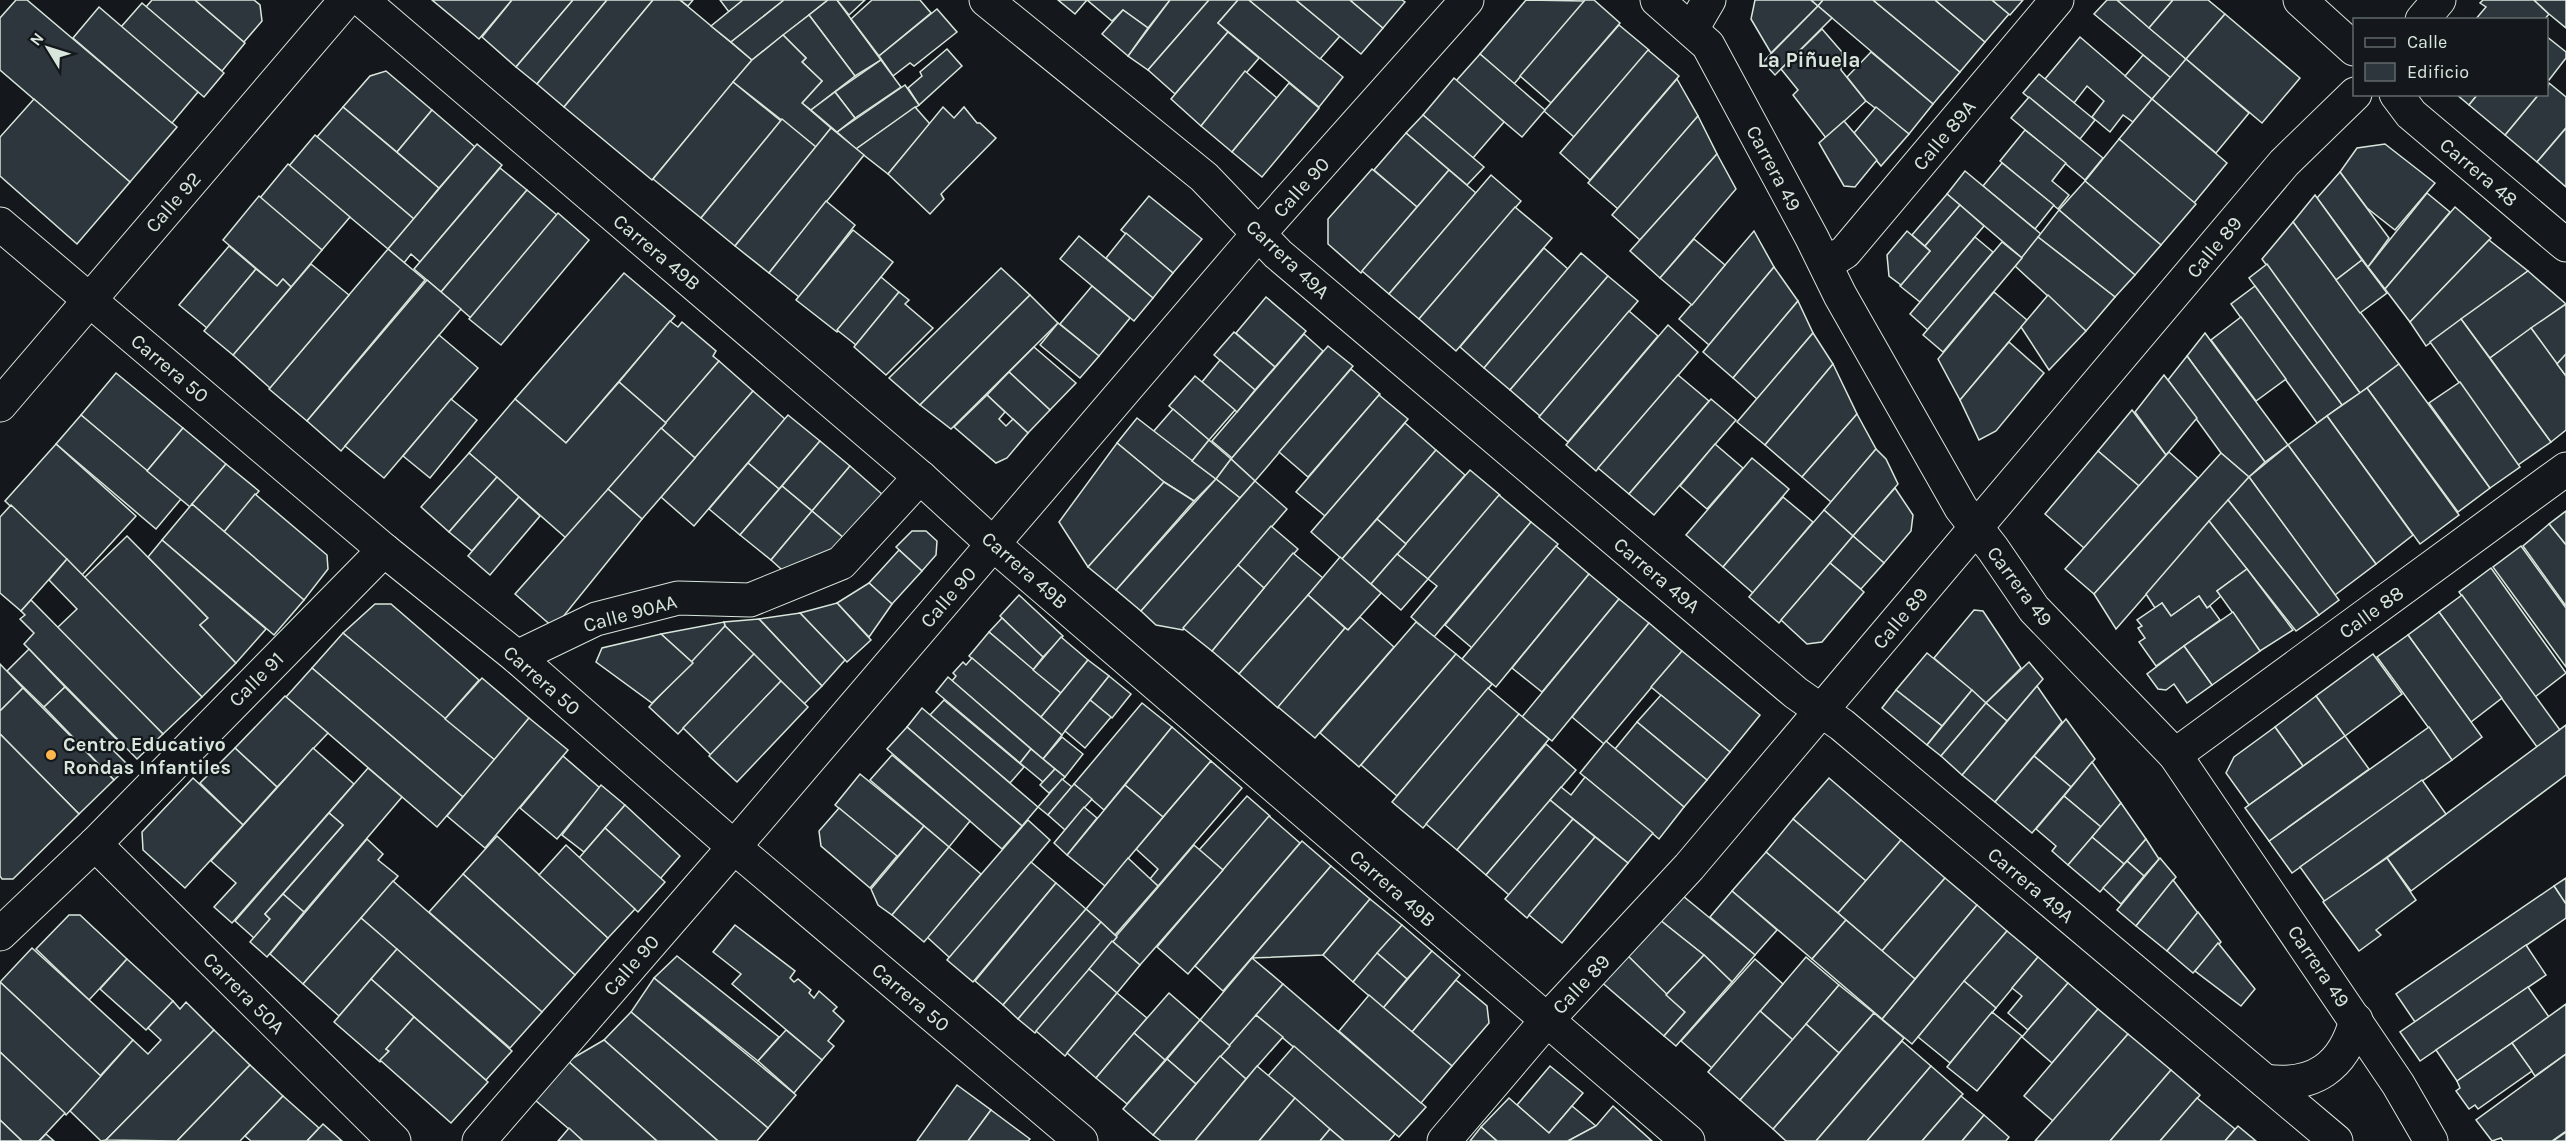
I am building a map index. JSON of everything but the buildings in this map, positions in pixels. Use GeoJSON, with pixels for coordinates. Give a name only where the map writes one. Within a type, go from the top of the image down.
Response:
{"type":"FeatureCollection","features":[{"type":"Feature","properties":{"kind":"street","name":"Calle 92"},"geometry":{"type":"LineString","coordinates":[[0,405],[346,0]]}},
{"type":"Feature","properties":{"kind":"street","name":"Carrera 49B"},"geometry":{"type":"LineString","coordinates":[[362,0],[920,477],[993,544],[1688,1141]]}},
{"type":"Feature","properties":{"kind":"street","name":"Carrera 49A"},"geometry":{"type":"LineString","coordinates":[[986,0],[1204,177],[1278,254],[1796,693],[1842,725],[2336,1141]]}},
{"type":"Feature","properties":{"kind":"street","name":"Calle 90"},"geometry":{"type":"LineString","coordinates":[[479,1141],[734,847],[1258,234],[1467,0]]}},
{"type":"Feature","properties":{"kind":"street","name":"Carrera 49"},"geometry":{"type":"LineString","coordinates":[[1657,0],[1708,45],[1863,336],[1961,508],[1993,549],[2034,609],[2175,755],[2356,1020],[2398,1084],[2431,1141]]}},
{"type":"Feature","properties":{"kind":"street"},"geometry":{"type":"LineString","coordinates":[[1692,29],[1709,0]]}},
{"type":"Feature","properties":{"kind":"street","name":"Calle 89A"},"geometry":{"type":"LineString","coordinates":[[1826,264],[1845,252],[2057,0]]}},
{"type":"Feature","properties":{"kind":"street"},"geometry":{"type":"LineString","coordinates":[[2300,0],[2353,47]]}},
{"type":"Feature","properties":{"kind":"street"},"geometry":{"type":"LineString","coordinates":[[2424,18],[2439,0]]}},
{"type":"Feature","properties":{"kind":"street","name":"Calle 89"},"geometry":{"type":"LineString","coordinates":[[1444,1141],[1547,1020],[1689,867],[2284,163],[2353,96]]}},
{"type":"Feature","properties":{"kind":"street","name":"Carrera 48"},"geometry":{"type":"LineString","coordinates":[[2398,96],[2411,114],[2566,245]]}},
{"type":"Feature","properties":{"kind":"street","name":"Carrera 50"},"geometry":{"type":"LineString","coordinates":[[0,224],[384,550],[517,657],[734,847],[1081,1141]]}},
{"type":"Feature","properties":{"kind":"street","name":"Calle 88"},"geometry":{"type":"LineString","coordinates":[[2175,755],[2566,469]]}},
{"type":"Feature","properties":{"kind":"street","name":"Calle 90AA"},"geometry":{"type":"LineString","coordinates":[[517,657],[596,619],[678,598],[750,600],[842,563],[920,477]]}},
{"type":"Feature","properties":{"kind":"street","name":"Calle 91"},"geometry":{"type":"LineString","coordinates":[[0,934],[95,844],[384,550]]}},
{"type":"Feature","properties":{"kind":"street","name":"Carrera 50A"},"geometry":{"type":"LineString","coordinates":[[95,844],[394,1141]]}},
{"type":"Feature","properties":{"kind":"street"},"geometry":{"type":"LineString","coordinates":[[2265,1081],[2285,1084],[2306,1080],[2324,1071],[2339,1058],[2351,1040],[2356,1020]]}},
{"type":"Feature","properties":{"kind":"place","name":"Centro Educativo Rondas Infantiles"},"geometry":{"type":"Point","coordinates":[51,755]}},
{"type":"Feature","properties":{"kind":"district","name":"La Piñuela"},"geometry":{"type":"Point","coordinates":[1809,60]}}]}
